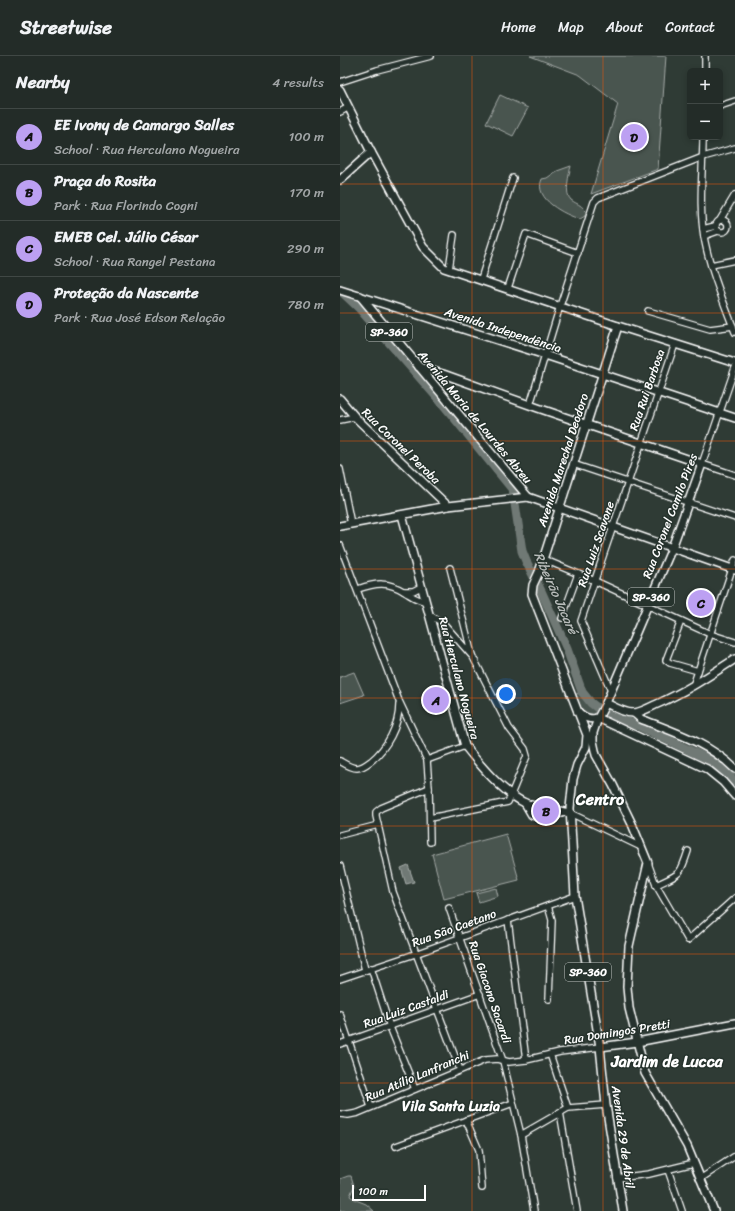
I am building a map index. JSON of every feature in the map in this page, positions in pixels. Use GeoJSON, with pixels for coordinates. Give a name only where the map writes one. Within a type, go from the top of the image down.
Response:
{"type":"FeatureCollection","features":[{"type":"Feature","properties":{"kind":"main road"},"geometry":{"type":"LineString","coordinates":[[340,90],[423,247],[444,268],[735,363]]}},
{"type":"Feature","properties":{"kind":"main road"},"geometry":{"type":"LineString","coordinates":[[340,180],[372,152]]}},
{"type":"Feature","properties":{"kind":"main road","name":"Avenida Independência"},"geometry":{"type":"LineString","coordinates":[[340,290],[545,355],[735,418]]}},
{"type":"Feature","properties":{"kind":"main road","name":"Avenida Maria de Lourdes Abreu"},"geometry":{"type":"LineString","coordinates":[[360,296],[528,497]]}},
{"type":"Feature","properties":{"kind":"main road","name":"Avenida Marechal Deodoro"},"geometry":{"type":"LineString","coordinates":[[587,735],[532,594],[618,326]]}},
{"type":"Feature","properties":{"kind":"main road"},"geometry":{"type":"LineString","coordinates":[[419,367],[702,464]]}},
{"type":"Feature","properties":{"kind":"main road"},"geometry":{"type":"LineString","coordinates":[[437,388],[438,380],[443,374]]}},
{"type":"Feature","properties":{"kind":"main road","name":"Rua Coronel Peroba"},"geometry":{"type":"LineString","coordinates":[[340,399],[355,417],[448,506]]}},
{"type":"Feature","properties":{"kind":"main road","name":"Rua Coronel Camilo Pires"},"geometry":{"type":"LineString","coordinates":[[611,691],[672,548],[702,464]]}},
{"type":"Feature","properties":{"kind":"main road"},"geometry":{"type":"LineString","coordinates":[[340,526],[448,506],[528,497],[560,507],[734,570]]}},
{"type":"Feature","properties":{"kind":"main road","name":"Rua Herculano Nogueira"},"geometry":{"type":"LineString","coordinates":[[402,515],[465,746],[482,768],[512,795],[525,803],[570,813]]}},
{"type":"Feature","properties":{"kind":"main road"},"geometry":{"type":"LineString","coordinates":[[634,713],[666,701],[693,686],[735,659]]}},
{"type":"Feature","properties":{"kind":"main road","name":"SP-360"},"geometry":{"type":"LineString","coordinates":[[611,691],[593,733],[596,755],[620,798],[648,863],[629,946],[627,987],[629,1008],[645,1073],[687,1146],[714,1211]]}},
{"type":"Feature","properties":{"kind":"main road"},"geometry":{"type":"LineString","coordinates":[[605,705],[634,713],[641,719],[706,746],[735,769]]}},
{"type":"Feature","properties":{"kind":"main road"},"geometry":{"type":"LineString","coordinates":[[578,712],[584,717],[592,720],[599,717],[707,769],[723,782],[735,796]]}},
{"type":"Feature","properties":{"kind":"main road","name":"Avenida 29 de Abril"},"geometry":{"type":"LineString","coordinates":[[587,735],[586,747],[577,765],[573,779],[570,813],[575,896],[600,1047],[606,1105],[623,1211]]}},
{"type":"Feature","properties":{"kind":"main road"},"geometry":{"type":"LineString","coordinates":[[583,752],[592,752],[596,755]]}},
{"type":"Feature","properties":{"kind":"main road"},"geometry":{"type":"LineString","coordinates":[[525,803],[532,815],[535,816],[570,813]]}},
{"type":"Feature","properties":{"kind":"main road"},"geometry":{"type":"LineString","coordinates":[[530,810],[533,807],[538,806]]}},
{"type":"Feature","properties":{"kind":"main road","name":"Rua Domingos Pretti"},"geometry":{"type":"LineString","coordinates":[[600,1047],[637,1042],[735,1022]]}},
{"type":"Feature","properties":{"kind":"street"},"geometry":{"type":"LineString","coordinates":[[340,82],[377,70],[431,56]]}},
{"type":"Feature","properties":{"kind":"street"},"geometry":{"type":"LineString","coordinates":[[705,56],[705,68]]}},
{"type":"Feature","properties":{"kind":"street"},"geometry":{"type":"LineString","coordinates":[[723,105],[735,101]]}},
{"type":"Feature","properties":{"kind":"street"},"geometry":{"type":"LineString","coordinates":[[340,112],[349,107]]}},
{"type":"Feature","properties":{"kind":"street"},"geometry":{"type":"LineString","coordinates":[[703,140],[702,216],[704,236],[711,265],[735,332]]}},
{"type":"Feature","properties":{"kind":"street"},"geometry":{"type":"LineString","coordinates":[[530,405],[594,202],[598,198],[703,156],[735,148]]}},
{"type":"Feature","properties":{"kind":"street"},"geometry":{"type":"LineString","coordinates":[[481,279],[513,178]]}},
{"type":"Feature","properties":{"kind":"street"},"geometry":{"type":"LineString","coordinates":[[717,228],[717,222],[720,220],[735,196]]}},
{"type":"Feature","properties":{"kind":"street"},"geometry":{"type":"LineString","coordinates":[[720,220],[726,222],[728,228]]}},
{"type":"Feature","properties":{"kind":"street"},"geometry":{"type":"LineString","coordinates":[[703,229],[717,228],[724,232],[728,228],[735,225]]}},
{"type":"Feature","properties":{"kind":"street"},"geometry":{"type":"LineString","coordinates":[[704,236],[717,228]]}},
{"type":"Feature","properties":{"kind":"street"},"geometry":{"type":"LineString","coordinates":[[508,288],[526,234],[578,253]]}},
{"type":"Feature","properties":{"kind":"street"},"geometry":{"type":"LineString","coordinates":[[449,270],[454,235]]}},
{"type":"Feature","properties":{"kind":"street"},"geometry":{"type":"LineString","coordinates":[[711,265],[735,260]]}},
{"type":"Feature","properties":{"kind":"street"},"geometry":{"type":"LineString","coordinates":[[648,311],[710,329],[733,326]]}},
{"type":"Feature","properties":{"kind":"street","name":"Rua Rui Barbosa"},"geometry":{"type":"LineString","coordinates":[[641,443],[674,344]]}},
{"type":"Feature","properties":{"kind":"street","name":"Rua Coronel Camilo Pires"},"geometry":{"type":"LineString","coordinates":[[702,464],[735,368]]}},
{"type":"Feature","properties":{"kind":"street"},"geometry":{"type":"LineString","coordinates":[[340,420],[355,417]]}},
{"type":"Feature","properties":{"kind":"street","name":"Rua Luiz Scavone"},"geometry":{"type":"LineString","coordinates":[[611,691],[581,621],[614,527],[641,443]]}},
{"type":"Feature","properties":{"kind":"street"},"geometry":{"type":"LineString","coordinates":[[573,464],[735,518]]}},
{"type":"Feature","properties":{"kind":"street"},"geometry":{"type":"LineString","coordinates":[[702,464],[735,475]]}},
{"type":"Feature","properties":{"kind":"street"},"geometry":{"type":"LineString","coordinates":[[340,469],[351,524]]}},
{"type":"Feature","properties":{"kind":"street"},"geometry":{"type":"LineString","coordinates":[[340,545],[358,589],[399,701],[426,760],[429,788],[430,842]]}},
{"type":"Feature","properties":{"kind":"street"},"geometry":{"type":"LineString","coordinates":[[543,559],[595,581],[710,634],[735,642]]}},
{"type":"Feature","properties":{"kind":"street"},"geometry":{"type":"LineString","coordinates":[[693,686],[710,634],[734,570],[735,560]]}},
{"type":"Feature","properties":{"kind":"street"},"geometry":{"type":"LineString","coordinates":[[450,568],[472,657]]}},
{"type":"Feature","properties":{"kind":"street"},"geometry":{"type":"LineString","coordinates":[[562,618],[578,574]]}},
{"type":"Feature","properties":{"kind":"street"},"geometry":{"type":"LineString","coordinates":[[358,589],[372,584],[387,583],[404,591],[416,599],[425,601]]}},
{"type":"Feature","properties":{"kind":"street"},"geometry":{"type":"LineString","coordinates":[[404,591],[413,591],[421,587]]}},
{"type":"Feature","properties":{"kind":"street"},"geometry":{"type":"LineString","coordinates":[[430,615],[444,624],[472,657],[509,728],[525,749],[526,753],[526,759],[508,802],[430,818]]}},
{"type":"Feature","properties":{"kind":"street"},"geometry":{"type":"LineString","coordinates":[[681,621],[666,660],[670,664],[698,672]]}},
{"type":"Feature","properties":{"kind":"street"},"geometry":{"type":"LineString","coordinates":[[340,761],[351,767],[361,768],[380,754],[386,746],[396,724],[399,712],[399,701]]}},
{"type":"Feature","properties":{"kind":"street"},"geometry":{"type":"LineString","coordinates":[[426,760],[465,746]]}},
{"type":"Feature","properties":{"kind":"street"},"geometry":{"type":"LineString","coordinates":[[429,788],[381,808],[376,812],[376,816],[392,892],[460,1070]]}},
{"type":"Feature","properties":{"kind":"street"},"geometry":{"type":"LineString","coordinates":[[570,813],[641,847]]}},
{"type":"Feature","properties":{"kind":"street"},"geometry":{"type":"LineString","coordinates":[[340,835],[378,825]]}},
{"type":"Feature","properties":{"kind":"street"},"geometry":{"type":"LineString","coordinates":[[656,885],[675,876],[682,870],[688,851]]}},
{"type":"Feature","properties":{"kind":"street"},"geometry":{"type":"LineString","coordinates":[[648,863],[656,885],[688,940],[735,898]]}},
{"type":"Feature","properties":{"kind":"street"},"geometry":{"type":"LineString","coordinates":[[340,866],[368,969],[415,1089]]}},
{"type":"Feature","properties":{"kind":"street","name":"Rua São Caetano"},"geometry":{"type":"LineString","coordinates":[[340,979],[415,954],[575,896]]}},
{"type":"Feature","properties":{"kind":"street"},"geometry":{"type":"LineString","coordinates":[[548,906],[552,920],[549,998]]}},
{"type":"Feature","properties":{"kind":"street","name":"Rua Giacono Sacardi"},"geometry":{"type":"LineString","coordinates":[[449,908],[503,1061],[521,1135],[534,1211]]}},
{"type":"Feature","properties":{"kind":"street"},"geometry":{"type":"LineString","coordinates":[[508,920],[526,1060]]}},
{"type":"Feature","properties":{"kind":"street","name":"Rua Luiz Castaldi"},"geometry":{"type":"LineString","coordinates":[[340,1044],[480,994]]}},
{"type":"Feature","properties":{"kind":"street"},"geometry":{"type":"LineString","coordinates":[[340,1014],[371,1107]]}},
{"type":"Feature","properties":{"kind":"street","name":"Rua Domingos Pretti"},"geometry":{"type":"LineString","coordinates":[[503,1061],[526,1060],[560,1052],[600,1047]]}},
{"type":"Feature","properties":{"kind":"street"},"geometry":{"type":"LineString","coordinates":[[550,1054],[568,1108]]}},
{"type":"Feature","properties":{"kind":"street","name":"Rua Atílio Lanfranchi"},"geometry":{"type":"LineString","coordinates":[[340,1114],[348,1115],[358,1113],[485,1060],[497,1059],[503,1061]]}},
{"type":"Feature","properties":{"kind":"street"},"geometry":{"type":"LineString","coordinates":[[396,1146],[512,1103]]}},
{"type":"Feature","properties":{"kind":"street"},"geometry":{"type":"LineString","coordinates":[[521,1135],[568,1108],[606,1105]]}},
{"type":"Feature","properties":{"kind":"street"},"geometry":{"type":"LineString","coordinates":[[560,1112],[577,1211]]}},
{"type":"Feature","properties":{"kind":"street"},"geometry":{"type":"LineString","coordinates":[[466,1120],[479,1150],[482,1188]]}},
{"type":"Feature","properties":{"kind":"street"},"geometry":{"type":"LineString","coordinates":[[700,1179],[735,1156]]}},
{"type":"Feature","properties":{"kind":"street"},"geometry":{"type":"LineString","coordinates":[[617,1178],[649,1174],[694,1163]]}},
{"type":"Feature","properties":{"kind":"street"},"geometry":{"type":"LineString","coordinates":[[668,1170],[682,1211]]}},
{"type":"Feature","properties":{"kind":"shaded area"},"geometry":{"type":"Polygon","coordinates":[[[530,56],[666,56],[658,169],[591,194],[618,104],[580,75],[530,56]]]}},
{"type":"Feature","properties":{"kind":"shaded area"},"geometry":{"type":"Polygon","coordinates":[[[500,95],[528,108],[513,136],[486,123],[500,95]]]}},
{"type":"Feature","properties":{"kind":"shaded area"},"geometry":{"type":"Polygon","coordinates":[[[571,166],[567,189],[571,200],[580,205],[586,211],[585,216],[580,219],[566,214],[552,205],[542,193],[540,186],[542,179],[571,166]]]}},
{"type":"Feature","properties":{"kind":"shaded area"},"geometry":{"type":"Polygon","coordinates":[[[354,672],[364,695],[340,703],[340,677],[354,672]]]}},
{"type":"Feature","properties":{"kind":"shaded area"},"geometry":{"type":"Polygon","coordinates":[[[578,693],[596,710],[594,715],[590,715],[582,709],[575,695],[578,693]]]}},
{"type":"Feature","properties":{"kind":"shaded area"},"geometry":{"type":"Polygon","coordinates":[[[506,834],[519,880],[444,899],[432,854],[506,834]]]}},
{"type":"Feature","properties":{"kind":"shaded area"},"geometry":{"type":"Polygon","coordinates":[[[408,865],[414,882],[406,884],[401,868],[408,865]]]}},
{"type":"Feature","properties":{"kind":"shaded area"},"geometry":{"type":"Polygon","coordinates":[[[496,888],[498,896],[479,902],[476,893],[496,888]]]}},
{"type":"Feature","properties":{"kind":"shaded area"},"geometry":{"type":"Polygon","coordinates":[[[351,1176],[354,1186],[350,1196],[366,1204],[374,1211],[340,1211],[340,1179],[351,1176]]]}},
{"type":"Feature","properties":{"kind":"waterway","name":"Ribeirão Jacaré"},"geometry":{"type":"LineString","coordinates":[[340,290],[359,308],[443,404],[513,490],[522,551],[567,649],[582,692],[591,703],[604,713],[639,726],[708,759],[728,774],[735,782]]}},
{"type":"Feature","properties":{"kind":"place","name":"Proteção da Nascente"},"geometry":{"type":"Point","coordinates":[634,137]}},
{"type":"Feature","properties":{"kind":"place","name":"EMEB Cel. Júlio César"},"geometry":{"type":"Point","coordinates":[701,603]}},
{"type":"Feature","properties":{"kind":"place","name":"EE Ivony de Camargo Salles"},"geometry":{"type":"Point","coordinates":[436,700]}},
{"type":"Feature","properties":{"kind":"place","name":"Praça do Rosita"},"geometry":{"type":"Point","coordinates":[546,811]}},
{"type":"Feature","properties":{"kind":"district","name":"Centro"},"geometry":{"type":"Point","coordinates":[600,799]}},
{"type":"Feature","properties":{"kind":"district","name":"Jardim de Lucca"},"geometry":{"type":"Point","coordinates":[667,1061]}},
{"type":"Feature","properties":{"kind":"district","name":"Vila Santa Luzia"},"geometry":{"type":"Point","coordinates":[451,1106]}}]}
